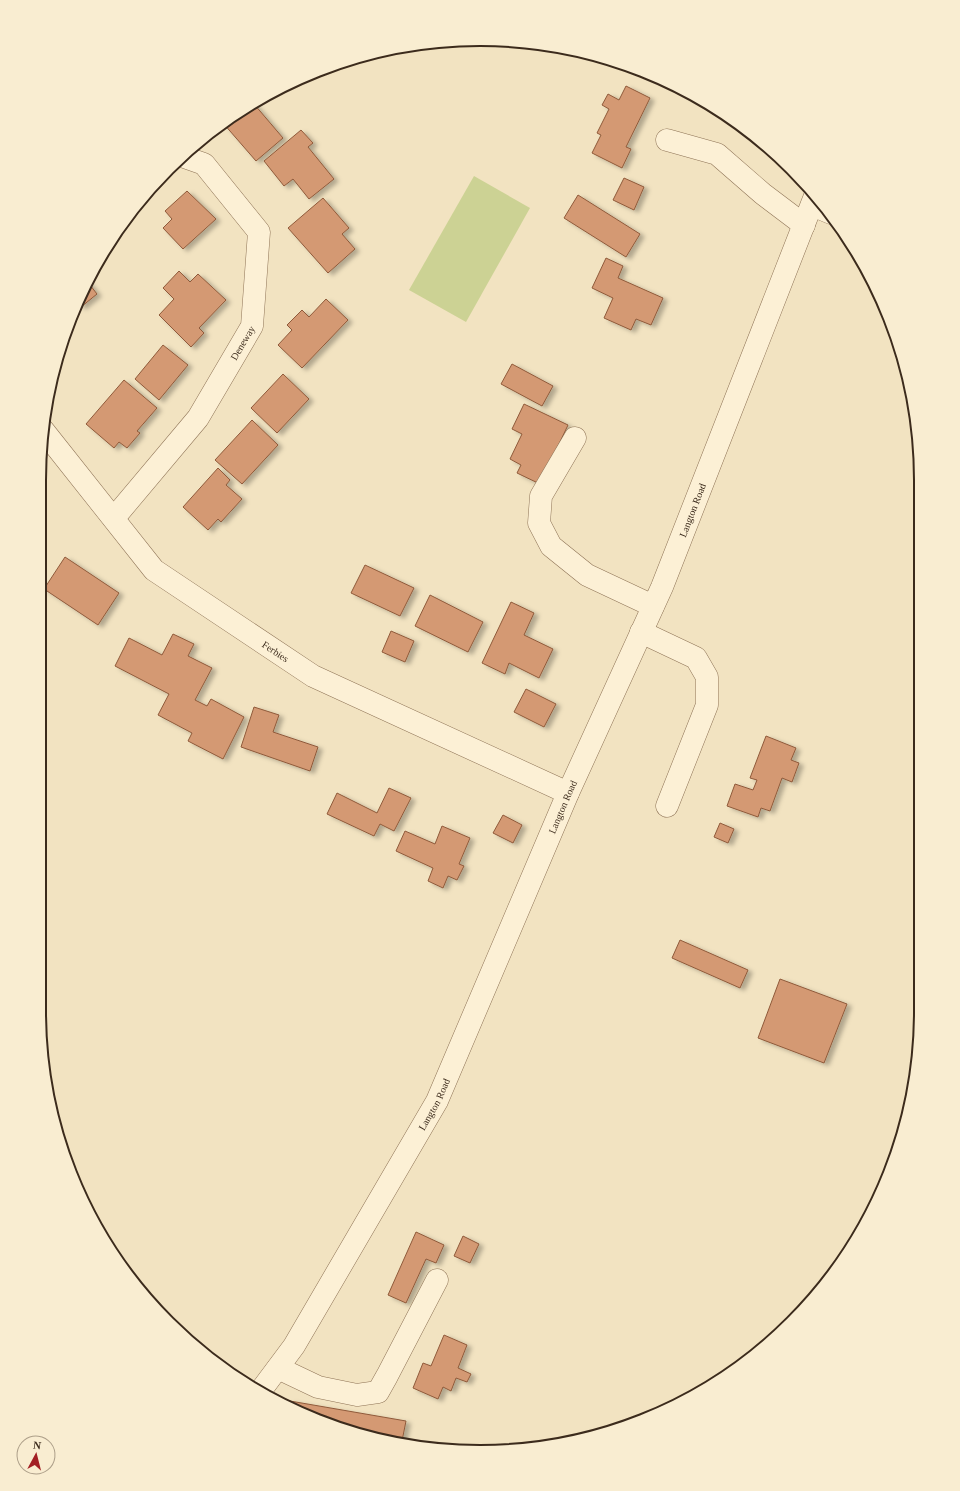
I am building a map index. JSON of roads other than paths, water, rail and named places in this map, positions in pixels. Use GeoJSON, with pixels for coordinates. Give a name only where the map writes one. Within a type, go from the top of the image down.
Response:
{"type":"FeatureCollection","features":[{"type":"Feature","properties":{"kind":"street"},"geometry":{"type":"LineString","coordinates":[[667,140],[717,154],[763,194],[804,225]]}},
{"type":"Feature","properties":{"kind":"street","name":"Deneway"},"geometry":{"type":"LineString","coordinates":[[114,518],[198,418],[252,326],[259,232],[204,164],[189,159]]}},
{"type":"Feature","properties":{"kind":"street","name":"Langton Road"},"geometry":{"type":"LineString","coordinates":[[263,1387],[294,1346],[437,1101],[568,793],[662,587],[804,225],[817,208]]}},
{"type":"Feature","properties":{"kind":"street","name":"Ferbies"},"geometry":{"type":"LineString","coordinates":[[49,437],[154,570],[313,676],[568,793]]}},
{"type":"Feature","properties":{"kind":"street"},"geometry":{"type":"LineString","coordinates":[[575,438],[541,496],[539,523],[551,546],[588,575],[653,606]]}},
{"type":"Feature","properties":{"kind":"street"},"geometry":{"type":"LineString","coordinates":[[641,632],[696,658],[707,677],[707,704],[667,806]]}},
{"type":"Feature","properties":{"kind":"street"},"geometry":{"type":"LineString","coordinates":[[278,1368],[318,1387],[357,1395],[378,1392],[437,1280]]}}]}
